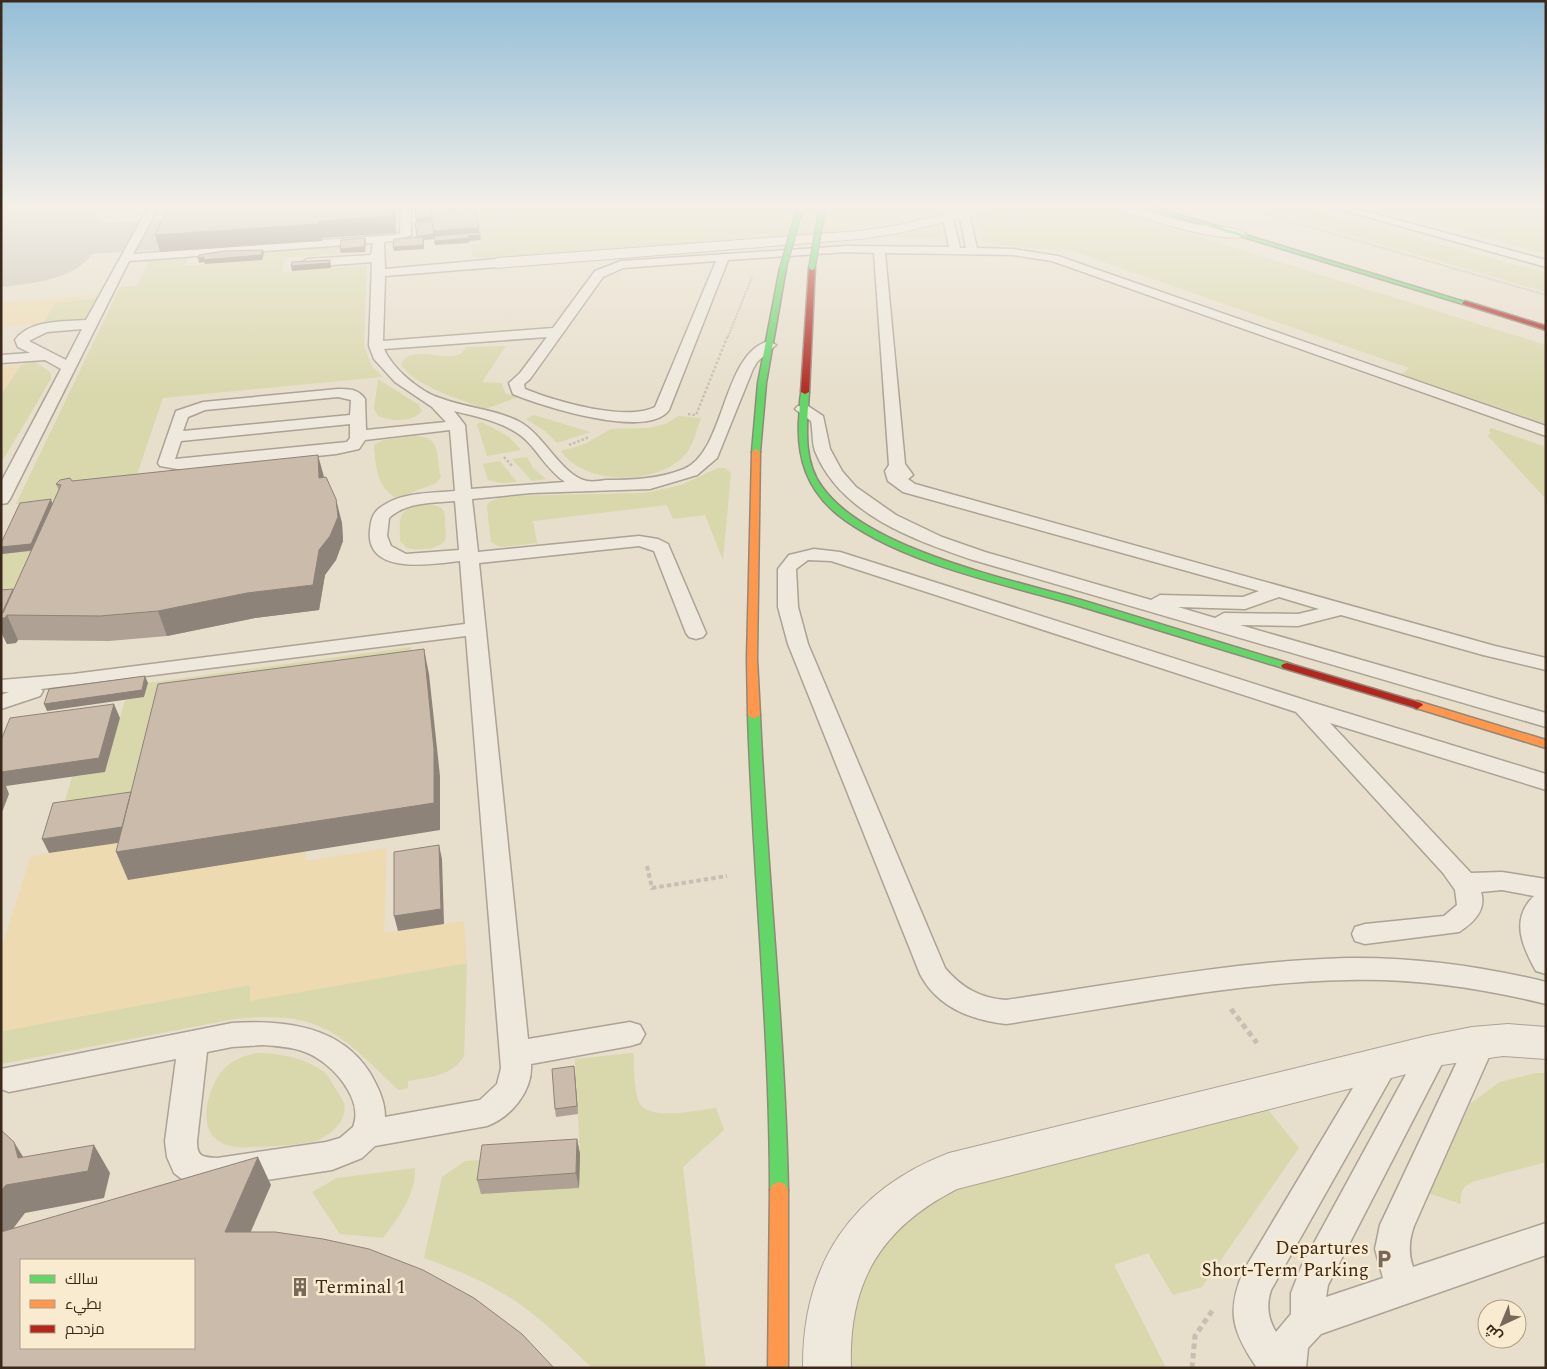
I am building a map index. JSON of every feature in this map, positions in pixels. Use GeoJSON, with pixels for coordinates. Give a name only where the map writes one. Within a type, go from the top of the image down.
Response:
{"type":"FeatureCollection","features":[{"type":"Feature","properties":{"kind":"highway"},"geometry":{"type":"LineString","coordinates":[[778,1368],[779,1186],[774,1008],[756,799],[752,659],[754,471],[762,382],[783,268]]}},
{"type":"Feature","properties":{"kind":"highway"},"geometry":{"type":"LineString","coordinates":[[812,268],[802,438],[808,471],[834,505],[856,522],[883,538],[953,565],[1546,744]]}},
{"type":"Feature","properties":{"kind":"highway"},"geometry":{"type":"LineString","coordinates":[[1349,268],[1546,328]]}},
{"type":"Feature","properties":{"kind":"street"},"geometry":{"type":"LineString","coordinates":[[827,1368],[830,1321],[838,1288],[851,1258],[868,1231],[892,1206],[919,1187],[949,1172],[1383,1065],[1434,1050],[1481,1041],[1506,1040],[1546,1043]]}},
{"type":"Feature","properties":{"kind":"lane"},"geometry":{"type":"LineString","coordinates":[[1,499],[120,268]]}},
{"type":"Feature","properties":{"kind":"lane"},"geometry":{"type":"LineString","coordinates":[[193,1043],[181,1141],[181,1156],[189,1168],[202,1173],[217,1173],[330,1156],[351,1148],[366,1134],[487,1112],[502,1101],[513,1087],[516,1068],[515,1054],[468,561],[465,493],[455,421],[436,402],[392,373],[376,349],[378,268]]}},
{"type":"Feature","properties":{"kind":"lane"},"geometry":{"type":"LineString","coordinates":[[379,272],[433,268]]}},
{"type":"Feature","properties":{"kind":"lane"},"geometry":{"type":"LineString","coordinates":[[616,268],[605,271],[596,278],[525,376],[516,383],[518,391],[539,398],[605,413],[620,419],[644,418],[660,410],[718,268]]}},
{"type":"Feature","properties":{"kind":"lane"},"geometry":{"type":"LineString","coordinates":[[881,268],[898,465],[894,471],[894,477],[899,483],[909,488],[1546,664]]}},
{"type":"Feature","properties":{"kind":"lane"},"geometry":{"type":"LineString","coordinates":[[1082,268],[1546,431]]}},
{"type":"Feature","properties":{"kind":"lane"},"geometry":{"type":"LineString","coordinates":[[69,367],[23,344],[22,340],[40,330],[92,324]]}},
{"type":"Feature","properties":{"kind":"lane"},"geometry":{"type":"LineString","coordinates":[[376,349],[552,338]]}},
{"type":"Feature","properties":{"kind":"lane"},"geometry":{"type":"LineString","coordinates":[[696,633],[662,548],[657,546],[639,541],[555,552],[539,560],[468,561],[399,559],[389,556],[382,551],[380,545],[380,517],[390,508],[405,502],[465,493],[650,484],[677,478],[701,465],[709,458],[746,369],[752,360],[769,345]]}},
{"type":"Feature","properties":{"kind":"lane"},"geometry":{"type":"LineString","coordinates":[[1,359],[47,356]]}},
{"type":"Feature","properties":{"kind":"lane"},"geometry":{"type":"LineString","coordinates":[[353,394],[358,399],[357,442],[345,448],[176,466],[166,463],[173,437],[180,417],[187,410],[203,406],[353,394]]}},
{"type":"Feature","properties":{"kind":"lane"},"geometry":{"type":"LineString","coordinates":[[436,402],[482,413],[514,425],[533,438],[558,470],[582,486]]}},
{"type":"Feature","properties":{"kind":"lane"},"geometry":{"type":"LineString","coordinates":[[1420,402],[1495,424],[1546,442]]}},
{"type":"Feature","properties":{"kind":"lane"},"geometry":{"type":"LineString","coordinates":[[804,409],[818,419],[824,453],[840,479],[854,493],[886,516],[919,534],[958,550],[1546,720]]}},
{"type":"Feature","properties":{"kind":"lane"},"geometry":{"type":"LineString","coordinates":[[173,437],[455,421]]}},
{"type":"Feature","properties":{"kind":"lane"},"geometry":{"type":"LineString","coordinates":[[1546,782],[1303,707],[834,556],[820,554],[804,556],[790,563],[787,569],[787,599],[795,635],[934,974],[946,989],[963,1002],[976,1008],[1006,1012],[1211,982],[1348,968],[1394,970],[1496,981],[1546,993]]}},
{"type":"Feature","properties":{"kind":"lane"},"geometry":{"type":"LineString","coordinates":[[1130,600],[1245,603],[1278,591]]}},
{"type":"Feature","properties":{"kind":"lane"},"geometry":{"type":"LineString","coordinates":[[1191,618],[1290,620],[1316,616],[1340,608]]}},
{"type":"Feature","properties":{"kind":"lane"},"geometry":{"type":"LineString","coordinates":[[1,686],[73,680],[475,629]]}},
{"type":"Feature","properties":{"kind":"lane"},"geometry":{"type":"LineString","coordinates":[[1,702],[73,680]]}},
{"type":"Feature","properties":{"kind":"lane"},"geometry":{"type":"LineString","coordinates":[[1303,707],[1466,883],[1471,897],[1469,908],[1462,918],[1450,925],[1365,934]]}},
{"type":"Feature","properties":{"kind":"lane"},"geometry":{"type":"LineString","coordinates":[[1466,883],[1502,881],[1546,889]]}},
{"type":"Feature","properties":{"kind":"lane"},"geometry":{"type":"LineString","coordinates":[[1546,901],[1537,910],[1532,928],[1538,949],[1546,963]]}},
{"type":"Feature","properties":{"kind":"lane"},"geometry":{"type":"LineString","coordinates":[[9,1079],[232,1035],[263,1033],[292,1036],[318,1044],[339,1057],[356,1074],[362,1086],[370,1113],[366,1134]]}},
{"type":"Feature","properties":{"kind":"lane"},"geometry":{"type":"LineString","coordinates":[[515,1054],[630,1034]]}},
{"type":"Feature","properties":{"kind":"lane"},"geometry":{"type":"LineString","coordinates":[[1404,1286],[1393,1261],[1391,1242],[1396,1225],[1481,1041]]}},
{"type":"Feature","properties":{"kind":"lane"},"geometry":{"type":"LineString","coordinates":[[1310,1320],[1306,1304],[1314,1277],[1434,1050]]}},
{"type":"Feature","properties":{"kind":"lane"},"geometry":{"type":"LineString","coordinates":[[1279,1368],[1258,1337],[1250,1317],[1249,1298],[1256,1282],[1383,1065]]}},
{"type":"Feature","properties":{"kind":"lane"},"geometry":{"type":"LineString","coordinates":[[1288,1368],[1291,1340],[1310,1320],[1404,1286],[1546,1239]]}},
{"type":"Feature","properties":{"kind":"path"},"geometry":{"type":"LineString","coordinates":[[1452,268],[1546,295]]}},
{"type":"Feature","properties":{"kind":"path"},"geometry":{"type":"LineString","coordinates":[[542,451],[574,444],[593,435]]}},
{"type":"Feature","properties":{"kind":"path"},"geometry":{"type":"LineString","coordinates":[[647,866],[652,888],[735,875]]}},
{"type":"Feature","properties":{"kind":"path"},"geometry":{"type":"LineString","coordinates":[[1211,982],[1257,1043]]}},
{"type":"Feature","properties":{"kind":"shaded area"},"geometry":{"type":"Polygon","coordinates":[[[146,268],[283,268],[282,272],[367,268],[364,345],[371,365],[383,377],[163,398],[131,492],[16,504],[120,287],[137,286],[146,268]]]}},
{"type":"Feature","properties":{"kind":"shaded area"},"geometry":{"type":"Polygon","coordinates":[[[1120,268],[1299,268],[1546,345],[1546,424],[1401,374],[1409,368],[1120,268]]]}},
{"type":"Feature","properties":{"kind":"shaded area"},"geometry":{"type":"Polygon","coordinates":[[[1462,268],[1527,268],[1546,273],[1546,292],[1462,268]]]}},
{"type":"Feature","properties":{"kind":"shaded area"},"geometry":{"type":"Polygon","coordinates":[[[96,298],[85,320],[43,323],[55,303],[96,298]]]}},
{"type":"Feature","properties":{"kind":"shaded area"},"geometry":{"type":"Polygon","coordinates":[[[506,346],[482,382],[501,383],[506,394],[518,397],[486,409],[427,385],[407,372],[401,364],[407,357],[415,354],[453,356],[461,353],[466,347],[506,346]]]}},
{"type":"Feature","properties":{"kind":"shaded area"},"geometry":{"type":"Polygon","coordinates":[[[36,362],[51,373],[51,379],[1,463],[1,395],[21,365],[36,362]]]}},
{"type":"Feature","properties":{"kind":"shaded area"},"geometry":{"type":"Polygon","coordinates":[[[378,379],[419,405],[422,411],[413,418],[401,420],[378,416],[374,409],[378,379]]]}},
{"type":"Feature","properties":{"kind":"shaded area"},"geometry":{"type":"Polygon","coordinates":[[[534,415],[590,432],[557,443],[545,431],[526,419],[534,415]]]}},
{"type":"Feature","properties":{"kind":"shaded area"},"geometry":{"type":"Polygon","coordinates":[[[678,416],[701,418],[694,439],[683,457],[655,473],[638,477],[620,478],[602,475],[586,470],[572,462],[561,451],[585,444],[611,429],[649,428],[666,424],[678,416]]]}},
{"type":"Feature","properties":{"kind":"shaded area"},"geometry":{"type":"Polygon","coordinates":[[[482,422],[509,437],[521,450],[487,456],[477,424],[482,422]]]}},
{"type":"Feature","properties":{"kind":"shaded area"},"geometry":{"type":"Polygon","coordinates":[[[1491,428],[1546,447],[1546,499],[1487,435],[1491,434],[1489,430],[1491,428]]]}},
{"type":"Feature","properties":{"kind":"shaded area"},"geometry":{"type":"Polygon","coordinates":[[[416,436],[425,437],[434,444],[441,477],[436,483],[397,498],[390,494],[378,476],[374,445],[383,440],[416,436]]]}},
{"type":"Feature","properties":{"kind":"shaded area"},"geometry":{"type":"Polygon","coordinates":[[[527,457],[533,468],[546,479],[532,481],[512,459],[527,457]]]}},
{"type":"Feature","properties":{"kind":"shaded area"},"geometry":{"type":"Polygon","coordinates":[[[500,461],[517,482],[501,483],[488,480],[483,464],[500,461]]]}},
{"type":"Feature","properties":{"kind":"shaded area"},"geometry":{"type":"Polygon","coordinates":[[[718,468],[725,468],[731,473],[723,560],[705,515],[673,519],[667,505],[533,521],[537,543],[500,547],[491,542],[487,507],[488,503],[500,497],[645,493],[681,485],[718,468]]]}},
{"type":"Feature","properties":{"kind":"shaded area"},"geometry":{"type":"Polygon","coordinates":[[[422,505],[434,505],[443,510],[445,540],[442,544],[433,548],[407,548],[400,541],[401,516],[408,509],[422,505]]]}},
{"type":"Feature","properties":{"kind":"shaded area"},"geometry":{"type":"Polygon","coordinates":[[[34,550],[16,595],[1,597],[1,554],[34,550]]]}},
{"type":"Feature","properties":{"kind":"shaded area"},"geometry":{"type":"Polygon","coordinates":[[[411,647],[411,667],[146,805],[60,818],[72,777],[105,772],[125,700],[144,697],[148,683],[411,647]]]}},
{"type":"Feature","properties":{"kind":"shaded area"},"geometry":{"type":"Polygon","coordinates":[[[467,963],[464,1056],[459,1063],[447,1072],[408,1081],[408,1088],[399,1090],[359,1052],[342,1039],[326,1029],[308,1022],[287,1018],[234,1019],[1,1064],[3,1031],[250,984],[250,1000],[467,963]]]}},
{"type":"Feature","properties":{"kind":"shaded area"},"geometry":{"type":"Polygon","coordinates":[[[256,1053],[292,1057],[309,1063],[324,1072],[344,1104],[345,1110],[337,1127],[316,1141],[289,1145],[237,1147],[216,1139],[210,1132],[206,1114],[210,1094],[218,1076],[234,1061],[256,1053]]]}},
{"type":"Feature","properties":{"kind":"shaded area"},"geometry":{"type":"Polygon","coordinates":[[[633,1053],[636,1093],[640,1104],[654,1112],[664,1113],[716,1108],[724,1130],[683,1167],[706,1368],[592,1368],[550,1328],[516,1302],[475,1279],[424,1258],[442,1177],[465,1161],[580,1154],[575,1059],[633,1053]]]}},
{"type":"Feature","properties":{"kind":"shaded area"},"geometry":{"type":"Polygon","coordinates":[[[1536,1073],[1546,1073],[1546,1162],[1475,1181],[1465,1187],[1461,1195],[1461,1204],[1428,1193],[1471,1103],[1500,1082],[1536,1073]]]}},
{"type":"Feature","properties":{"kind":"shaded area"},"geometry":{"type":"Polygon","coordinates":[[[1265,1106],[1299,1148],[1202,1287],[1173,1295],[1148,1253],[1114,1265],[1166,1368],[851,1368],[849,1352],[851,1311],[875,1249],[935,1192],[1265,1106]]]}},
{"type":"Feature","properties":{"kind":"shaded area"},"geometry":{"type":"Polygon","coordinates":[[[415,1168],[413,1188],[405,1206],[383,1238],[340,1234],[312,1192],[337,1178],[415,1168]]]}},
{"type":"Feature","properties":{"kind":"sand"},"geometry":{"type":"Polygon","coordinates":[[[98,295],[96,298],[55,303],[43,323],[1,327],[1,302],[98,295]]]}},
{"type":"Feature","properties":{"kind":"sand"},"geometry":{"type":"Polygon","coordinates":[[[21,365],[1,394],[1,367],[21,365]]]}},
{"type":"Feature","properties":{"kind":"sand"},"geometry":{"type":"Polygon","coordinates":[[[138,840],[129,879],[306,851],[306,861],[387,848],[384,933],[464,921],[467,963],[250,1001],[250,985],[3,1031],[1,1038],[1,949],[31,856],[138,840]]]}},
{"type":"Feature","properties":{"kind":"building"},"geometry":{"type":"Polygon","coordinates":[[[318,455],[319,478],[326,477],[336,499],[338,517],[330,536],[319,550],[313,585],[247,593],[158,611],[100,616],[7,615],[5,618],[1,618],[1,613],[3,613],[61,485],[56,484],[60,480],[70,478],[72,481],[318,455]]]}},
{"type":"Feature","properties":{"kind":"building"},"geometry":{"type":"Polygon","coordinates":[[[51,499],[31,544],[1,547],[1,543],[20,503],[51,499]]]}},
{"type":"Feature","properties":{"kind":"building"},"geometry":{"type":"Polygon","coordinates":[[[13,589],[2,613],[1,613],[1,590],[13,589]]]}},
{"type":"Feature","properties":{"kind":"building"},"geometry":{"type":"Polygon","coordinates":[[[424,649],[434,749],[434,803],[116,852],[158,684],[424,649]]]}},
{"type":"Feature","properties":{"kind":"building"},"geometry":{"type":"Polygon","coordinates":[[[145,676],[142,690],[44,704],[49,689],[145,676]]]}},
{"type":"Feature","properties":{"kind":"building"},"geometry":{"type":"Polygon","coordinates":[[[114,704],[99,758],[1,772],[1,740],[10,718],[114,704]]]}},
{"type":"Feature","properties":{"kind":"building"},"geometry":{"type":"Polygon","coordinates":[[[131,792],[122,827],[42,839],[53,803],[131,792]]]}},
{"type":"Feature","properties":{"kind":"building"},"geometry":{"type":"Polygon","coordinates":[[[439,845],[441,909],[394,916],[394,852],[439,845]]]}},
{"type":"Feature","properties":{"kind":"building"},"geometry":{"type":"Polygon","coordinates":[[[574,1066],[577,1106],[555,1109],[552,1069],[574,1066]]]}},
{"type":"Feature","properties":{"kind":"building"},"geometry":{"type":"Polygon","coordinates":[[[1,1130],[14,1142],[18,1158],[94,1145],[88,1171],[6,1185],[1,1191],[1,1130]]]}},
{"type":"Feature","properties":{"kind":"building"},"geometry":{"type":"Polygon","coordinates":[[[577,1139],[576,1173],[477,1180],[482,1145],[577,1139]]]}},
{"type":"Feature","properties":{"kind":"building","name":"Terminal 1"},"geometry":{"type":"Polygon","coordinates":[[[258,1157],[225,1232],[275,1232],[323,1239],[369,1249],[423,1270],[474,1298],[522,1334],[554,1368],[1,1368],[1,1232],[258,1157]]]}},
{"type":"Feature","properties":{"kind":"taxiway"},"geometry":{"type":"LineString","coordinates":[[1,271],[24,268]]}},
{"type":"Feature","properties":{"kind":"traffic: fast"},"geometry":{"type":"LineString","coordinates":[[756,452],[762,383],[783,268]]}},
{"type":"Feature","properties":{"kind":"traffic: fast"},"geometry":{"type":"LineString","coordinates":[[1349,268],[1465,303]]}},
{"type":"Feature","properties":{"kind":"traffic: fast"},"geometry":{"type":"LineString","coordinates":[[805,392],[803,443],[804,455],[812,479],[819,490],[841,512],[869,531],[902,547],[975,573],[1287,666]]}},
{"type":"Feature","properties":{"kind":"traffic: fast"},"geometry":{"type":"LineString","coordinates":[[754,715],[756,775],[773,1012],[779,1190]]}},
{"type":"Feature","properties":{"kind":"traffic: slow"},"geometry":{"type":"LineString","coordinates":[[754,715],[752,659],[756,452]]}},
{"type":"Feature","properties":{"kind":"traffic: slow"},"geometry":{"type":"LineString","coordinates":[[1417,705],[1546,744]]}},
{"type":"Feature","properties":{"kind":"traffic: slow"},"geometry":{"type":"LineString","coordinates":[[778,1368],[779,1190]]}},
{"type":"Feature","properties":{"kind":"traffic: jam"},"geometry":{"type":"LineString","coordinates":[[805,392],[812,268]]}},
{"type":"Feature","properties":{"kind":"traffic: jam"},"geometry":{"type":"LineString","coordinates":[[1465,303],[1546,328]]}},
{"type":"Feature","properties":{"kind":"traffic: jam"},"geometry":{"type":"LineString","coordinates":[[1287,666],[1417,705]]}},
{"type":"Feature","properties":{"kind":"place","name":"Departures Short-Term Parking"},"geometry":{"type":"Point","coordinates":[1384,1259]}},
{"type":"Feature","properties":{"kind":"place","name":"Terminal 1"},"geometry":{"type":"Point","coordinates":[300,1287]}}]}
